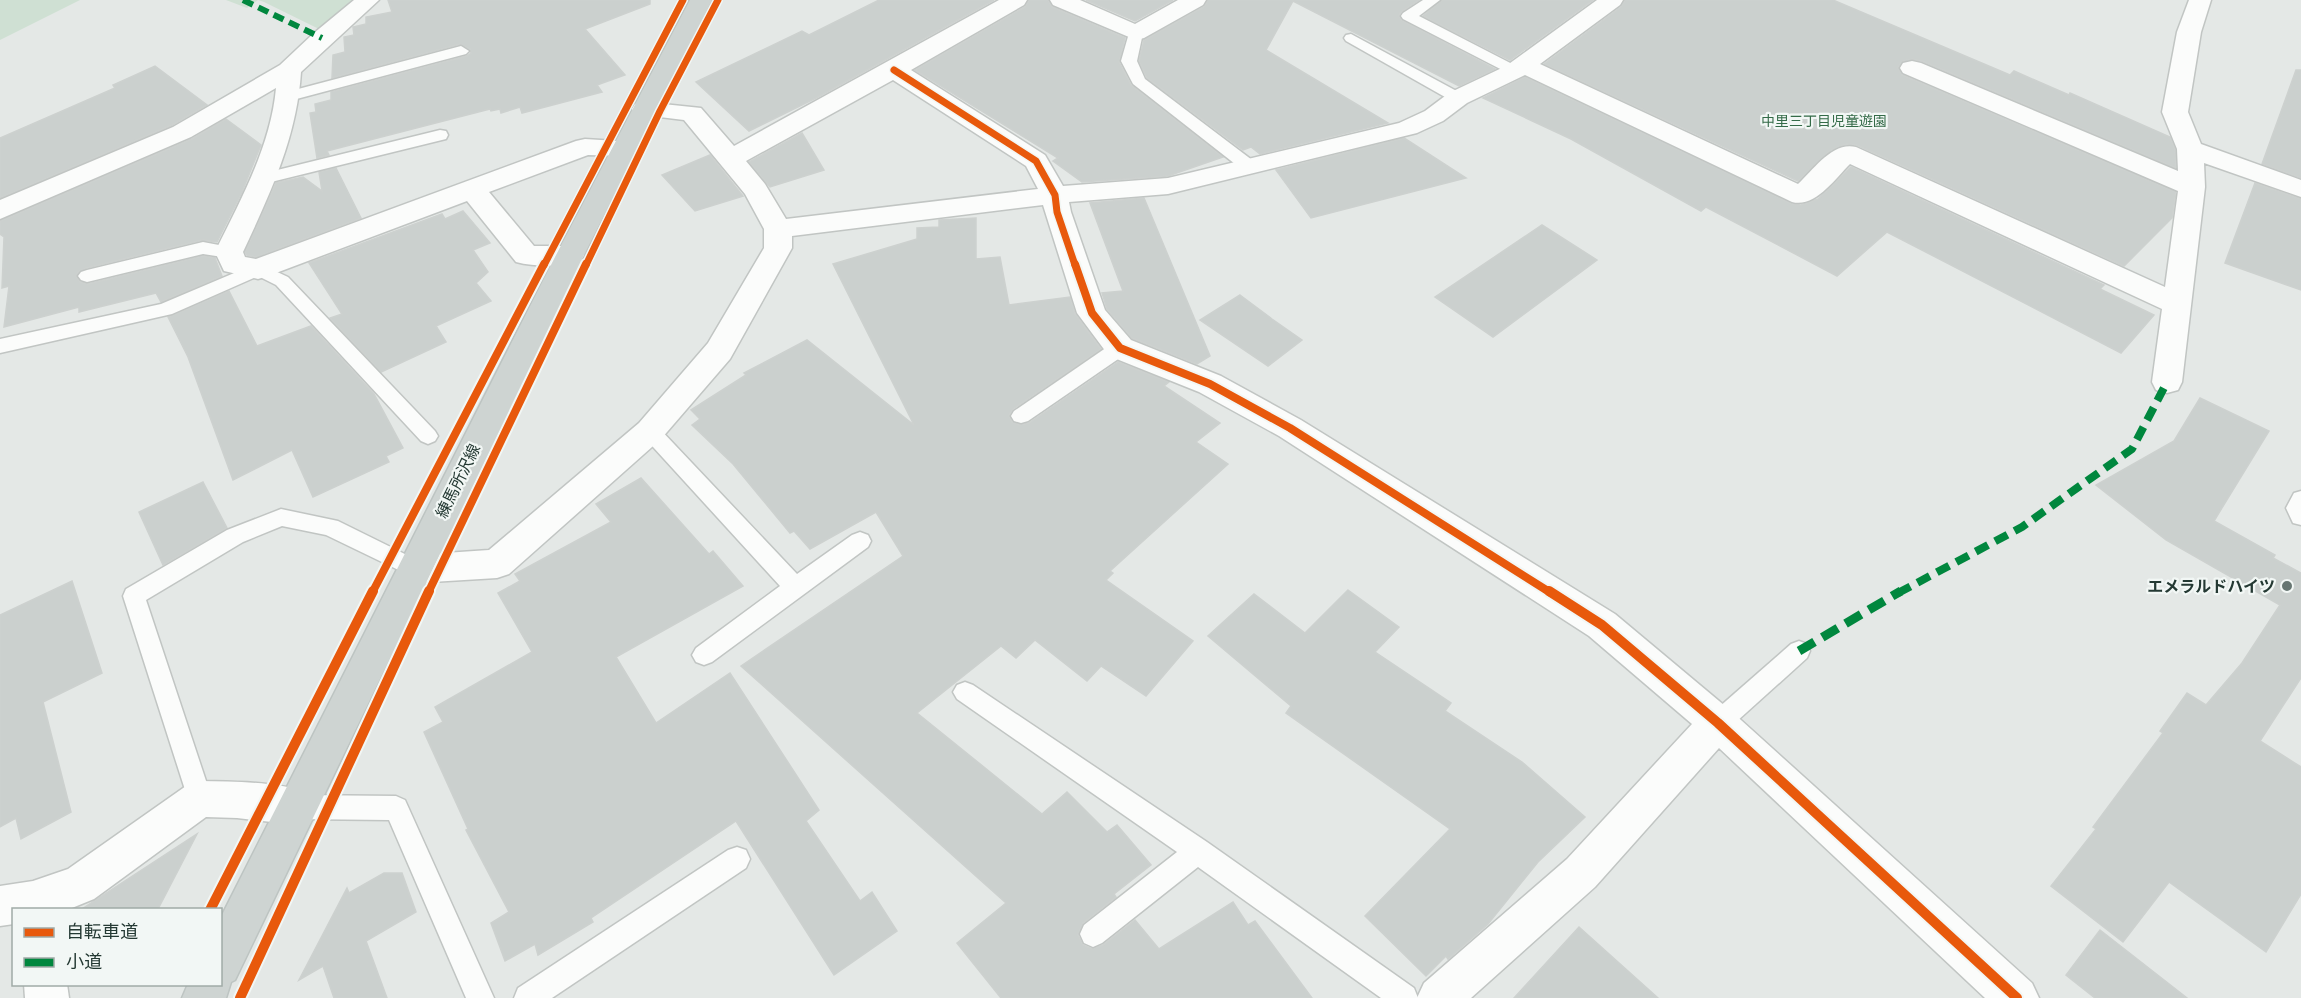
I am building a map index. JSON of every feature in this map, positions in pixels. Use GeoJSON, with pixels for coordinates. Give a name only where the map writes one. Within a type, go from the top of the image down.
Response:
{"type":"FeatureCollection","features":[{"type":"Feature","properties":{"kind":"main road","name":"練馬所沢線"},"geometry":{"type":"LineString","coordinates":[[222,960],[570,255],[701,0]]}},
{"type":"Feature","properties":{"kind":"street"},"geometry":{"type":"LineString","coordinates":[[0,210],[182,132],[289,70],[322,38],[368,0]]}},
{"type":"Feature","properties":{"kind":"street"},"geometry":{"type":"LineString","coordinates":[[732,158],[894,70],[1016,0]]}},
{"type":"Feature","properties":{"kind":"street"},"geometry":{"type":"LineString","coordinates":[[1061,0],[1136,33],[1195,0]]}},
{"type":"Feature","properties":{"kind":"street"},"geometry":{"type":"LineString","coordinates":[[778,228],[1055,195],[1168,186],[1408,128],[1434,116],[1458,98],[1519,68],[1612,0]]}},
{"type":"Feature","properties":{"kind":"street"},"geometry":{"type":"LineString","coordinates":[[2167,382],[2192,187],[2190,149],[2175,112],[2189,32],[2200,0]]}},
{"type":"Feature","properties":{"kind":"street"},"geometry":{"type":"LineString","coordinates":[[1519,68],[1801,196],[1847,153],[2178,305]]}},
{"type":"Feature","properties":{"kind":"street"},"geometry":{"type":"LineString","coordinates":[[1912,68],[2192,187]]}},
{"type":"Feature","properties":{"kind":"street"},"geometry":{"type":"LineString","coordinates":[[289,70],[289,96],[263,179],[229,252],[234,264],[258,269],[585,147],[624,148]]}},
{"type":"Feature","properties":{"kind":"street"},"geometry":{"type":"LineString","coordinates":[[894,70],[1036,161],[1055,195],[1057,212],[1092,313],[1120,348],[1210,384],[1290,428],[1602,625],[1718,723],[2017,998]]}},
{"type":"Feature","properties":{"kind":"street"},"geometry":{"type":"LineString","coordinates":[[415,568],[497,564],[650,431],[719,351],[778,248],[778,228],[756,190],[732,158],[692,113],[644,109]]}},
{"type":"Feature","properties":{"kind":"street"},"geometry":{"type":"LineString","coordinates":[[2190,149],[2301,189]]}},
{"type":"Feature","properties":{"kind":"street"},"geometry":{"type":"LineString","coordinates":[[472,189],[526,255],[570,255]]}},
{"type":"Feature","properties":{"kind":"street"},"geometry":{"type":"LineString","coordinates":[[1439,998],[1581,873],[1718,723]]}},
{"type":"Feature","properties":{"kind":"street"},"geometry":{"type":"LineString","coordinates":[[22,906],[80,885],[200,799],[237,800],[298,807]]}},
{"type":"Feature","properties":{"kind":"lane"},"geometry":{"type":"LineString","coordinates":[[1433,0],[1408,16],[1519,68]]}},
{"type":"Feature","properties":{"kind":"lane"},"geometry":{"type":"LineString","coordinates":[[1136,33],[1129,61],[1138,81],[1250,167]]}},
{"type":"Feature","properties":{"kind":"lane"},"geometry":{"type":"LineString","coordinates":[[1351,38],[1458,98]]}},
{"type":"Feature","properties":{"kind":"lane"},"geometry":{"type":"LineString","coordinates":[[289,96],[461,51]]}},
{"type":"Feature","properties":{"kind":"lane"},"geometry":{"type":"LineString","coordinates":[[263,179],[440,135]]}},
{"type":"Feature","properties":{"kind":"lane"},"geometry":{"type":"LineString","coordinates":[[87,276],[203,248],[229,252]]}},
{"type":"Feature","properties":{"kind":"lane"},"geometry":{"type":"LineString","coordinates":[[0,346],[165,309],[258,269],[282,281],[428,436]]}},
{"type":"Feature","properties":{"kind":"lane"},"geometry":{"type":"LineString","coordinates":[[1021,416],[1120,348]]}},
{"type":"Feature","properties":{"kind":"lane"},"geometry":{"type":"LineString","coordinates":[[650,431],[795,587]]}},
{"type":"Feature","properties":{"kind":"lane"},"geometry":{"type":"LineString","coordinates":[[2301,499],[2297,508],[2301,517]]}},
{"type":"Feature","properties":{"kind":"lane"},"geometry":{"type":"LineString","coordinates":[[200,799],[134,596],[235,536],[281,517],[330,527],[415,568]]}},
{"type":"Feature","properties":{"kind":"lane"},"geometry":{"type":"LineString","coordinates":[[704,655],[860,541]]}},
{"type":"Feature","properties":{"kind":"lane"},"geometry":{"type":"LineString","coordinates":[[1718,723],[1799,651]]}},
{"type":"Feature","properties":{"kind":"lane"},"geometry":{"type":"LineString","coordinates":[[965,692],[1198,851],[1404,998]]}},
{"type":"Feature","properties":{"kind":"lane"},"geometry":{"type":"LineString","coordinates":[[298,807],[396,808],[480,998]]}},
{"type":"Feature","properties":{"kind":"lane"},"geometry":{"type":"LineString","coordinates":[[1092,934],[1198,851]]}},
{"type":"Feature","properties":{"kind":"lane"},"geometry":{"type":"LineString","coordinates":[[528,998],[737,859]]}},
{"type":"Feature","properties":{"kind":"green space"},"geometry":{"type":"Polygon","coordinates":[[[0,0],[80,0],[0,40],[0,0]]]}},
{"type":"Feature","properties":{"kind":"green space"},"geometry":{"type":"Polygon","coordinates":[[[226,0],[258,0],[247,8],[226,0]]]}},
{"type":"Feature","properties":{"kind":"green space"},"geometry":{"type":"Polygon","coordinates":[[[258,0],[353,0],[319,29],[258,0]]]}},
{"type":"Feature","properties":{"kind":"building"},"geometry":{"type":"Polygon","coordinates":[[[388,0],[650,0],[650,4],[585,29],[625,75],[597,85],[602,92],[522,113],[520,107],[501,113],[500,109],[491,111],[490,109],[327,151],[329,155],[317,158],[310,113],[316,112],[315,104],[331,100],[331,92],[467,56],[471,53],[470,49],[460,44],[332,78],[333,55],[345,52],[344,37],[354,35],[353,27],[366,24],[366,17],[392,12],[388,0]]]}},
{"type":"Feature","properties":{"kind":"building"},"geometry":{"type":"Polygon","coordinates":[[[879,0],[994,0],[816,98],[749,131],[696,82],[802,31],[809,35],[879,0]]]}},
{"type":"Feature","properties":{"kind":"building"},"geometry":{"type":"Polygon","coordinates":[[[1029,0],[1048,0],[1052,7],[1125,38],[1119,62],[1131,85],[1223,157],[1168,176],[1082,182],[1053,161],[1058,158],[915,70],[1025,7],[1029,0]]]}},
{"type":"Feature","properties":{"kind":"building"},"geometry":{"type":"Polygon","coordinates":[[[1086,0],[1173,0],[1135,21],[1086,0]]]}},
{"type":"Feature","properties":{"kind":"building"},"geometry":{"type":"Polygon","coordinates":[[[1208,0],[1419,0],[1401,12],[1399,15],[1401,20],[1495,69],[1459,86],[1293,1],[1266,50],[1388,123],[1260,154],[1251,147],[1243,150],[1147,78],[1139,61],[1144,40],[1204,7],[1208,0]]]}},
{"type":"Feature","properties":{"kind":"building"},"geometry":{"type":"Polygon","coordinates":[[[1442,0],[1593,0],[1510,60],[1423,16],[1442,0]]]}},
{"type":"Feature","properties":{"kind":"building"},"geometry":{"type":"Polygon","coordinates":[[[1625,0],[1833,0],[2010,75],[2014,71],[2069,95],[2070,93],[2170,137],[2175,149],[2176,168],[1922,61],[1912,59],[1903,61],[1898,67],[1902,75],[2176,192],[2172,218],[2124,266],[1857,145],[1847,144],[1831,150],[1798,181],[1544,64],[1621,7],[1625,0]]]}},
{"type":"Feature","properties":{"kind":"building"},"geometry":{"type":"Polygon","coordinates":[[[155,66],[207,105],[172,125],[0,198],[0,138],[115,88],[113,85],[155,66]]]}},
{"type":"Feature","properties":{"kind":"building"},"geometry":{"type":"Polygon","coordinates":[[[2296,70],[2301,70],[2301,178],[2262,164],[2296,70]]]}},
{"type":"Feature","properties":{"kind":"building"},"geometry":{"type":"Polygon","coordinates":[[[1525,77],[1792,204],[1801,205],[1818,199],[1851,167],[2104,285],[2100,289],[2154,315],[2121,353],[1887,232],[1837,276],[1706,207],[1701,211],[1571,139],[1483,98],[1525,77]]]}},
{"type":"Feature","properties":{"kind":"building"},"geometry":{"type":"Polygon","coordinates":[[[226,119],[261,145],[242,192],[217,242],[202,240],[86,268],[79,271],[76,276],[80,282],[88,284],[203,256],[215,258],[222,276],[161,302],[156,293],[79,312],[79,307],[4,327],[9,286],[2,288],[4,237],[0,234],[0,221],[192,139],[226,119]]]}},
{"type":"Feature","properties":{"kind":"building"},"geometry":{"type":"Polygon","coordinates":[[[802,133],[824,170],[770,187],[749,162],[802,133]]]}},
{"type":"Feature","properties":{"kind":"building"},"geometry":{"type":"Polygon","coordinates":[[[1404,138],[1466,178],[1311,218],[1276,170],[1404,138]]]}},
{"type":"Feature","properties":{"kind":"building"},"geometry":{"type":"Polygon","coordinates":[[[710,155],[743,196],[695,211],[662,175],[710,155]]]}},
{"type":"Feature","properties":{"kind":"building"},"geometry":{"type":"Polygon","coordinates":[[[336,168],[361,218],[256,257],[247,255],[245,252],[276,183],[303,177],[322,191],[319,172],[336,168]]]}},
{"type":"Feature","properties":{"kind":"building"},"geometry":{"type":"Polygon","coordinates":[[[2255,183],[2301,199],[2301,290],[2225,263],[2255,183]]]}},
{"type":"Feature","properties":{"kind":"building"},"geometry":{"type":"Polygon","coordinates":[[[1144,198],[1210,356],[1197,364],[1132,338],[1107,309],[1102,293],[1123,291],[1090,203],[1144,198]]]}},
{"type":"Feature","properties":{"kind":"building"},"geometry":{"type":"Polygon","coordinates":[[[463,211],[490,243],[473,250],[488,272],[476,283],[491,301],[436,326],[446,342],[381,372],[330,318],[342,314],[309,263],[442,214],[445,219],[463,211]]]}},
{"type":"Feature","properties":{"kind":"building"},"geometry":{"type":"Polygon","coordinates":[[[976,218],[976,259],[1000,257],[1009,305],[1070,297],[1075,314],[1101,349],[1013,409],[1009,415],[1012,422],[1020,425],[1029,423],[1118,362],[1169,382],[1164,386],[1220,423],[1196,442],[1228,464],[1110,571],[1113,573],[1106,580],[1193,641],[1146,696],[1101,666],[1087,681],[1035,640],[1016,658],[1001,646],[917,713],[1042,814],[1067,792],[1107,832],[1117,825],[1151,865],[1114,894],[1116,897],[1083,923],[1078,935],[1083,945],[1092,949],[1103,945],[1135,920],[1159,949],[1233,902],[1248,925],[1255,921],[1312,998],[1001,998],[957,943],[1006,903],[741,666],[903,556],[876,512],[810,549],[794,531],[790,533],[733,464],[692,425],[700,419],[691,410],[746,375],[744,373],[807,340],[914,425],[833,264],[917,239],[917,228],[939,227],[939,220],[976,218]]]}},
{"type":"Feature","properties":{"kind":"building"},"geometry":{"type":"Polygon","coordinates":[[[1542,225],[1597,260],[1493,337],[1435,297],[1542,225]]]}},
{"type":"Feature","properties":{"kind":"building"},"geometry":{"type":"Polygon","coordinates":[[[229,291],[257,346],[311,326],[374,394],[403,448],[386,456],[389,462],[313,497],[292,450],[233,480],[188,357],[168,317],[229,291]]]}},
{"type":"Feature","properties":{"kind":"building"},"geometry":{"type":"Polygon","coordinates":[[[1240,295],[1302,340],[1268,366],[1200,320],[1240,295]]]}},
{"type":"Feature","properties":{"kind":"building"},"geometry":{"type":"Polygon","coordinates":[[[2200,398],[2269,431],[2214,521],[2275,555],[2273,558],[2301,573],[2301,678],[2260,741],[2301,767],[2301,894],[2266,952],[2169,882],[2123,942],[2051,886],[2096,829],[2093,827],[2163,733],[2160,731],[2187,693],[2206,705],[2242,663],[2280,605],[2166,540],[2096,485],[2174,441],[2200,398]]]}},
{"type":"Feature","properties":{"kind":"building"},"geometry":{"type":"Polygon","coordinates":[[[641,478],[709,554],[713,551],[743,586],[616,657],[656,723],[730,673],[819,810],[806,821],[860,901],[872,892],[897,931],[834,975],[736,821],[591,918],[593,922],[538,955],[535,944],[505,961],[491,923],[509,912],[466,830],[468,829],[424,732],[443,722],[435,707],[532,652],[498,593],[520,581],[515,574],[611,522],[596,504],[641,478]]]}},
{"type":"Feature","properties":{"kind":"building"},"geometry":{"type":"Polygon","coordinates":[[[203,482],[227,528],[163,565],[139,512],[203,482]]]}},
{"type":"Feature","properties":{"kind":"building"},"geometry":{"type":"Polygon","coordinates":[[[72,581],[102,673],[43,702],[71,812],[21,839],[16,818],[0,827],[0,615],[72,581]]]}},
{"type":"Feature","properties":{"kind":"building"},"geometry":{"type":"Polygon","coordinates":[[[1348,590],[1399,627],[1375,652],[1451,703],[1445,711],[1522,762],[1585,817],[1538,862],[1488,924],[1448,959],[1446,956],[1426,976],[1365,916],[1450,829],[1286,713],[1291,706],[1208,636],[1254,594],[1305,633],[1348,590]]]}},
{"type":"Feature","properties":{"kind":"building"},"geometry":{"type":"Polygon","coordinates":[[[197,834],[159,908],[84,908],[197,834]]]}},
{"type":"Feature","properties":{"kind":"building"},"geometry":{"type":"Polygon","coordinates":[[[384,873],[402,873],[416,912],[366,941],[387,998],[334,998],[323,966],[299,980],[347,888],[349,893],[384,873]]]}},
{"type":"Feature","properties":{"kind":"building"},"geometry":{"type":"Polygon","coordinates":[[[1579,927],[1658,998],[1514,998],[1579,927]]]}},
{"type":"Feature","properties":{"kind":"building"},"geometry":{"type":"Polygon","coordinates":[[[2100,930],[2187,998],[2095,998],[2066,975],[2100,930]]]}},
{"type":"Feature","properties":{"kind":"marked path"},"geometry":{"type":"LineString","coordinates":[[243,0],[322,38]]}},
{"type":"Feature","properties":{"kind":"marked path"},"geometry":{"type":"LineString","coordinates":[[1799,651],[1872,607],[2022,527],[2132,449],[2167,382]]}},
{"type":"Feature","properties":{"kind":"cycle path"},"geometry":{"type":"LineString","coordinates":[[211,908],[391,556],[683,0]]}},
{"type":"Feature","properties":{"kind":"cycle path"},"geometry":{"type":"LineString","coordinates":[[240,998],[440,567],[660,111],[718,0]]}},
{"type":"Feature","properties":{"kind":"cycle path"},"geometry":{"type":"LineString","coordinates":[[894,70],[1036,161],[1055,195],[1057,212],[1092,313],[1120,348],[1210,384],[1290,428],[1602,625],[1718,723],[2017,998]]}},
{"type":"Feature","properties":{"kind":"place","name":"エメラルドハイツ"},"geometry":{"type":"Point","coordinates":[2287,586]}},
{"type":"Feature","properties":{"kind":"park label","name":"中里三丁目児童遊園"},"geometry":{"type":"Point","coordinates":[1824,121]}}]}
